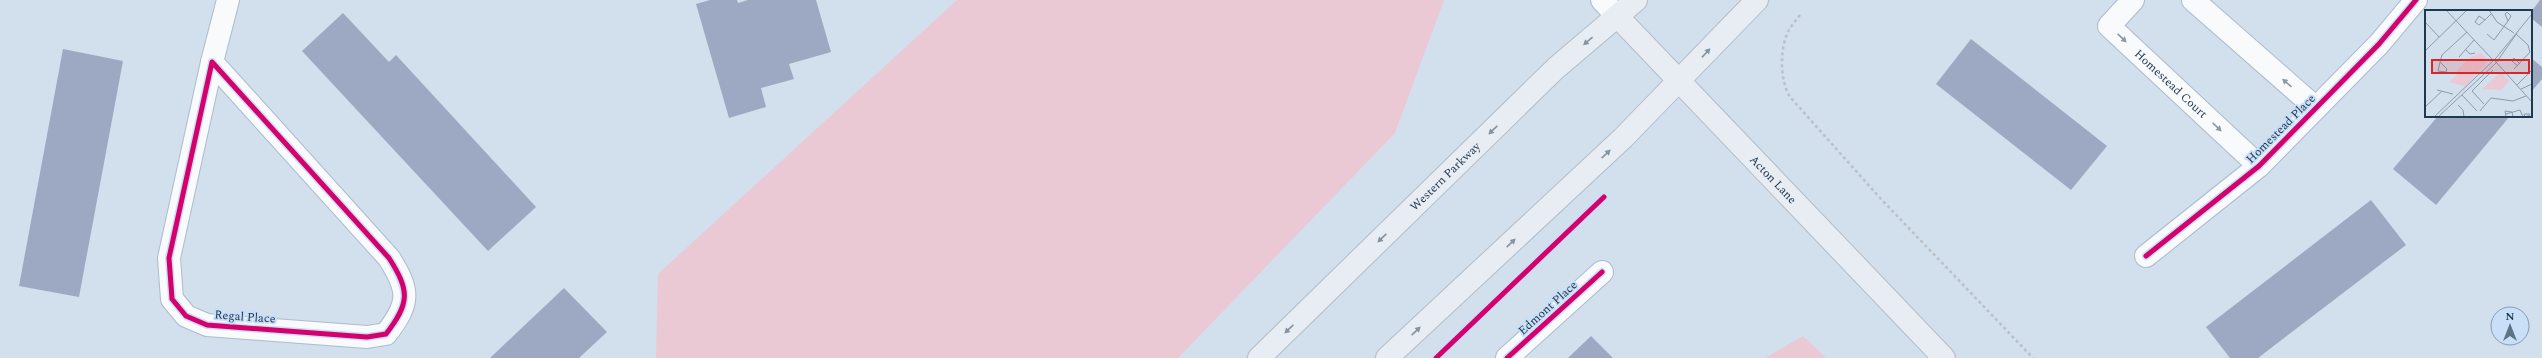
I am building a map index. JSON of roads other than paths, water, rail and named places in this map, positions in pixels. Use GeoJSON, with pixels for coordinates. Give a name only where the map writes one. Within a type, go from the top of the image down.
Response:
{"type":"FeatureCollection","features":[{"type":"Feature","properties":{"kind":"main road","name":"Western Parkway"},"geometry":{"type":"LineString","coordinates":[[1259,358],[1556,68],[1636,0]]}},
{"type":"Feature","properties":{"kind":"main road"},"geometry":{"type":"LineString","coordinates":[[1387,358],[1623,138],[1680,82],[1756,0]]}},
{"type":"Feature","properties":{"kind":"main road","name":"Acton Lane"},"geometry":{"type":"LineString","coordinates":[[1617,16],[1944,358]]}},
{"type":"Feature","properties":{"kind":"street","name":"Regal Place"},"geometry":{"type":"LineString","coordinates":[[212,62],[393,263],[400,274],[406,298],[400,316],[386,334],[367,337],[207,325],[186,316],[172,299],[169,258],[212,62],[228,0]]}},
{"type":"Feature","properties":{"kind":"street","name":"Acton Lane"},"geometry":{"type":"LineString","coordinates":[[1602,0],[1617,16]]}},
{"type":"Feature","properties":{"kind":"street","name":"Homestead Court"},"geometry":{"type":"LineString","coordinates":[[2133,0],[2109,26],[2259,166]]}},
{"type":"Feature","properties":{"kind":"street"},"geometry":{"type":"LineString","coordinates":[[2193,0],[2316,108]]}},
{"type":"Feature","properties":{"kind":"street","name":"Homestead Place"},"geometry":{"type":"LineString","coordinates":[[2146,256],[2259,166],[2379,44],[2416,0]]}},
{"type":"Feature","properties":{"kind":"street","name":"Edmont Place"},"geometry":{"type":"LineString","coordinates":[[1507,358],[1602,272]]}}]}
